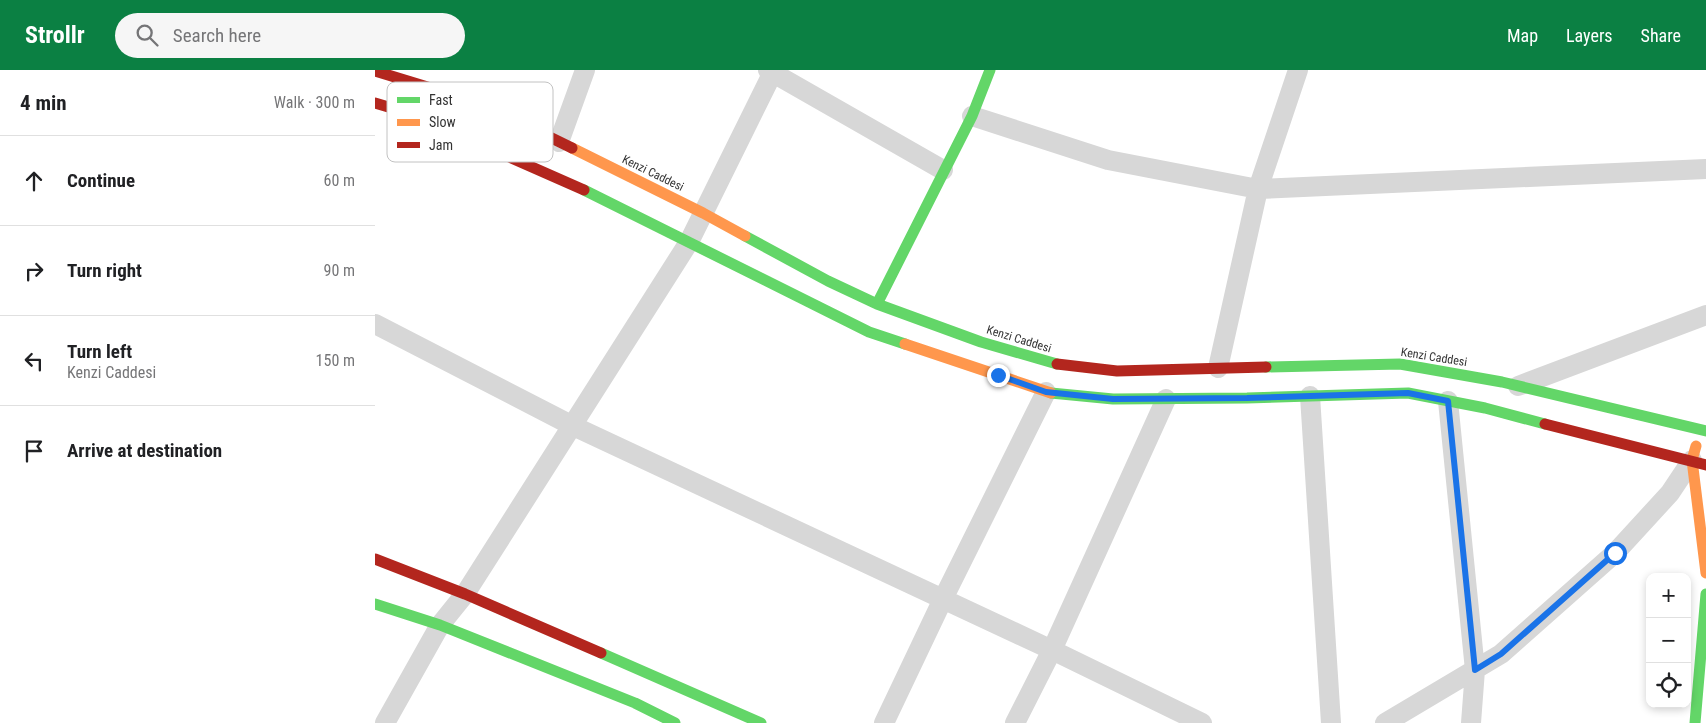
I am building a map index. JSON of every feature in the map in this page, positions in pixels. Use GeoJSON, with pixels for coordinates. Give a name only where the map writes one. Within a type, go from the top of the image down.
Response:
{"type":"FeatureCollection","features":[{"type":"Feature","properties":{"kind":"main road"},"geometry":{"type":"LineString","coordinates":[[877,304],[971,116],[990,70]]}},
{"type":"Feature","properties":{"kind":"main road","name":"Kenzi Caddesi"},"geometry":{"type":"LineString","coordinates":[[375,71],[411,82]]}},
{"type":"Feature","properties":{"kind":"main road"},"geometry":{"type":"LineString","coordinates":[[375,103],[387,107]]}},
{"type":"Feature","properties":{"kind":"main road","name":"Kenzi Caddesi"},"geometry":{"type":"LineString","coordinates":[[553,139],[703,213],[828,281],[877,304],[981,342],[1054,364],[1117,371],[1400,364],[1518,386],[1704,428]]}},
{"type":"Feature","properties":{"kind":"main road"},"geometry":{"type":"LineString","coordinates":[[521,162],[573,185],[869,332],[1046,392],[1113,399],[1408,393],[1485,408],[1699,463]]}},
{"type":"Feature","properties":{"kind":"main road"},"geometry":{"type":"LineString","coordinates":[[1704,428],[1699,463],[1706,573]]}},
{"type":"Feature","properties":{"kind":"main road"},"geometry":{"type":"LineString","coordinates":[[375,558],[465,594],[761,723]]}},
{"type":"Feature","properties":{"kind":"main road"},"geometry":{"type":"LineString","coordinates":[[1695,723],[1706,594]]}},
{"type":"Feature","properties":{"kind":"main road"},"geometry":{"type":"LineString","coordinates":[[375,604],[440,625],[635,703],[675,723]]}},
{"type":"Feature","properties":{"kind":"street"},"geometry":{"type":"LineString","coordinates":[[559,142],[585,70]]}},
{"type":"Feature","properties":{"kind":"street"},"geometry":{"type":"LineString","coordinates":[[1218,368],[1259,189],[1298,70]]}},
{"type":"Feature","properties":{"kind":"street"},"geometry":{"type":"LineString","coordinates":[[385,723],[440,625],[465,594],[689,242],[772,71],[943,170]]}},
{"type":"Feature","properties":{"kind":"street"},"geometry":{"type":"LineString","coordinates":[[971,116],[1108,160],[1259,189],[1706,169]]}},
{"type":"Feature","properties":{"kind":"street"},"geometry":{"type":"LineString","coordinates":[[1518,386],[1706,315]]}},
{"type":"Feature","properties":{"kind":"street"},"geometry":{"type":"LineString","coordinates":[[375,324],[571,425],[1052,650],[1202,723]]}},
{"type":"Feature","properties":{"kind":"street"},"geometry":{"type":"LineString","coordinates":[[884,723],[943,599],[1046,392]]}},
{"type":"Feature","properties":{"kind":"street"},"geometry":{"type":"LineString","coordinates":[[1310,396],[1331,723]]}},
{"type":"Feature","properties":{"kind":"street"},"geometry":{"type":"LineString","coordinates":[[1015,723],[1052,650],[1166,398]]}},
{"type":"Feature","properties":{"kind":"street"},"geometry":{"type":"LineString","coordinates":[[1448,401],[1475,670],[1471,723]]}},
{"type":"Feature","properties":{"kind":"street"},"geometry":{"type":"LineString","coordinates":[[1385,723],[1501,654],[1615,553],[1699,463]]}},
{"type":"Feature","properties":{"kind":"traffic: fast"},"geometry":{"type":"LineString","coordinates":[[877,304],[972,116],[990,70]]}},
{"type":"Feature","properties":{"kind":"traffic: fast"},"geometry":{"type":"LineString","coordinates":[[584,190],[869,332],[905,344]]}},
{"type":"Feature","properties":{"kind":"traffic: fast"},"geometry":{"type":"LineString","coordinates":[[745,236],[828,281],[877,304],[981,342],[1057,364]]}},
{"type":"Feature","properties":{"kind":"traffic: fast"},"geometry":{"type":"LineString","coordinates":[[1266,367],[1400,364],[1502,382],[1706,431]]}},
{"type":"Feature","properties":{"kind":"traffic: fast"},"geometry":{"type":"LineString","coordinates":[[1051,393],[1113,399],[1247,398],[1408,393],[1485,408],[1545,424]]}},
{"type":"Feature","properties":{"kind":"traffic: fast"},"geometry":{"type":"LineString","coordinates":[[1695,723],[1706,594]]}},
{"type":"Feature","properties":{"kind":"traffic: fast"},"geometry":{"type":"LineString","coordinates":[[375,604],[440,625],[635,703],[675,723]]}},
{"type":"Feature","properties":{"kind":"traffic: fast"},"geometry":{"type":"LineString","coordinates":[[601,653],[761,723]]}},
{"type":"Feature","properties":{"kind":"traffic: slow"},"geometry":{"type":"LineString","coordinates":[[572,148],[745,236]]}},
{"type":"Feature","properties":{"kind":"traffic: slow"},"geometry":{"type":"LineString","coordinates":[[905,344],[1051,393]]}},
{"type":"Feature","properties":{"kind":"traffic: slow"},"geometry":{"type":"LineString","coordinates":[[1696,446],[1692,460],[1706,573]]}},
{"type":"Feature","properties":{"kind":"traffic: jam"},"geometry":{"type":"LineString","coordinates":[[375,71],[411,82]]}},
{"type":"Feature","properties":{"kind":"traffic: jam"},"geometry":{"type":"LineString","coordinates":[[375,103],[387,107]]}},
{"type":"Feature","properties":{"kind":"traffic: jam"},"geometry":{"type":"LineString","coordinates":[[553,139],[572,148]]}},
{"type":"Feature","properties":{"kind":"traffic: jam"},"geometry":{"type":"LineString","coordinates":[[521,162],[584,190]]}},
{"type":"Feature","properties":{"kind":"traffic: jam"},"geometry":{"type":"LineString","coordinates":[[1057,364],[1117,371],[1266,367]]}},
{"type":"Feature","properties":{"kind":"traffic: jam"},"geometry":{"type":"LineString","coordinates":[[1545,424],[1706,465]]}},
{"type":"Feature","properties":{"kind":"traffic: jam"},"geometry":{"type":"LineString","coordinates":[[375,559],[465,594],[601,653]]}},
{"type":"Feature","properties":{"kind":"route"},"geometry":{"type":"LineString","coordinates":[[998,375],[1046,392],[1113,399],[1247,398],[1408,393],[1448,401],[1475,670],[1501,654],[1615,553]]}}]}
